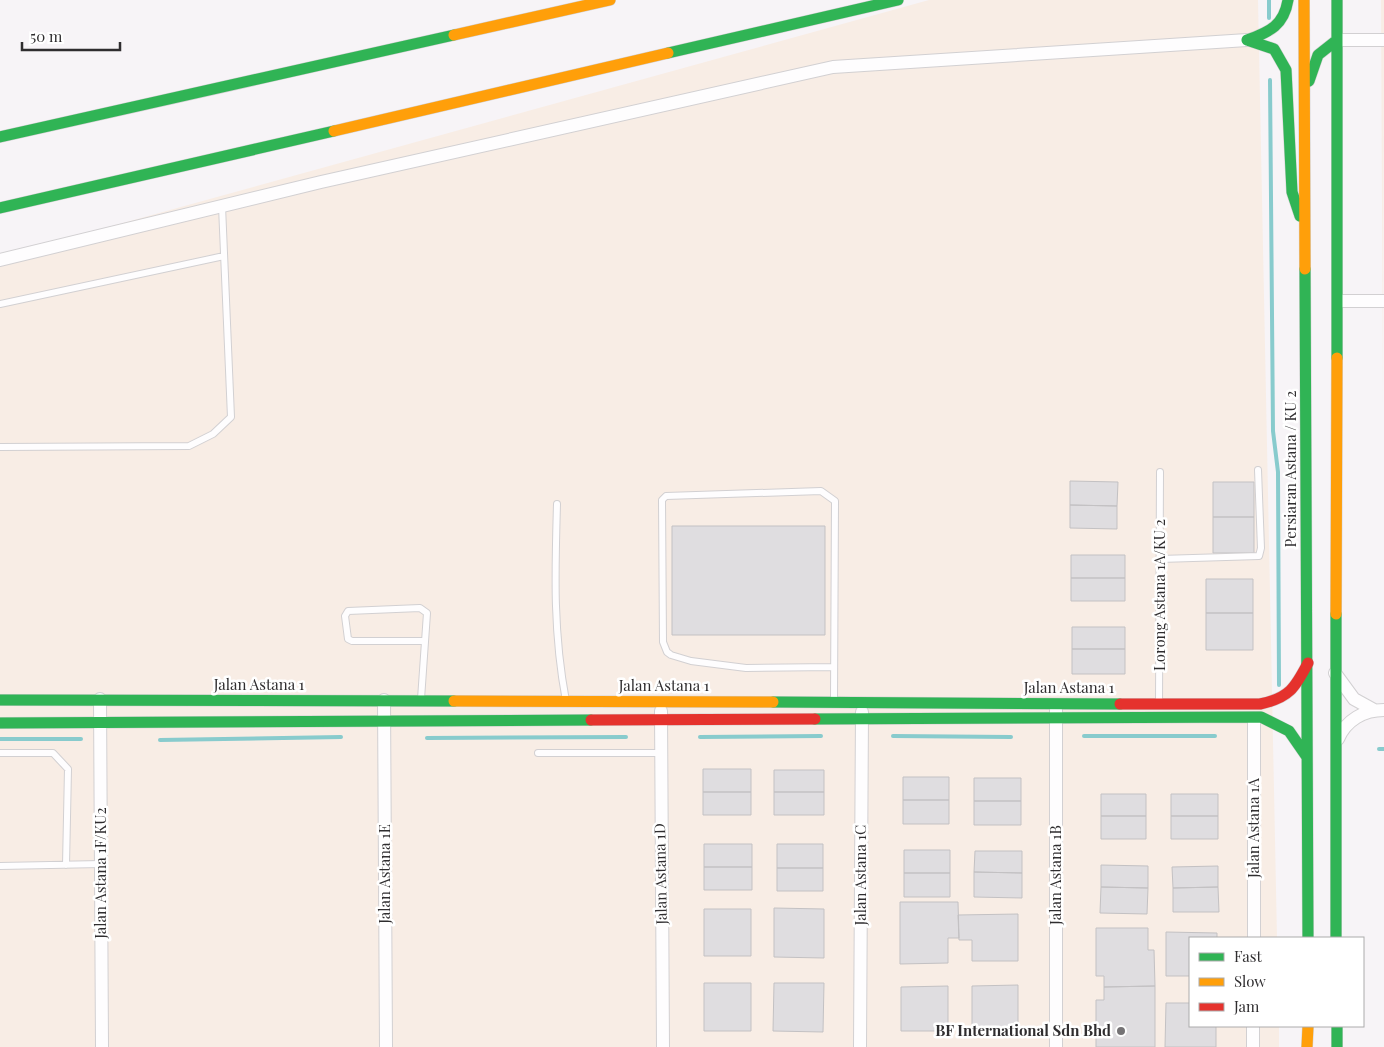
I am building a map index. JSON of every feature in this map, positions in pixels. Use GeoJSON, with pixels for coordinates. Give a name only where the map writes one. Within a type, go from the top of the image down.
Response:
{"type":"FeatureCollection","features":[{"type":"Feature","properties":{"kind":"main road"},"geometry":{"type":"LineString","coordinates":[[0,137],[610,0]]}},
{"type":"Feature","properties":{"kind":"main road"},"geometry":{"type":"LineString","coordinates":[[0,208],[898,0]]}},
{"type":"Feature","properties":{"kind":"main road"},"geometry":{"type":"LineString","coordinates":[[1247,40],[1271,32],[1282,23],[1288,0]]}},
{"type":"Feature","properties":{"kind":"main road","name":"Persiaran Astana / KU 2"},"geometry":{"type":"LineString","coordinates":[[1304,0],[1308,937]]}},
{"type":"Feature","properties":{"kind":"main road"},"geometry":{"type":"LineString","coordinates":[[1336,937],[1337,0]]}},
{"type":"Feature","properties":{"kind":"main road"},"geometry":{"type":"LineString","coordinates":[[1247,40],[1274,49],[1286,70],[1292,192],[1305,231]]}},
{"type":"Feature","properties":{"kind":"main road"},"geometry":{"type":"LineString","coordinates":[[1304,98],[1314,62],[1318,55],[1337,40]]}},
{"type":"Feature","properties":{"kind":"main road","name":"Jalan Astana 1"},"geometry":{"type":"LineString","coordinates":[[0,700],[1275,702],[1294,691],[1308,663]]}},
{"type":"Feature","properties":{"kind":"main road","name":"Jalan Astana 1"},"geometry":{"type":"LineString","coordinates":[[0,724],[1261,718],[1287,728],[1296,737],[1307,757]]}},
{"type":"Feature","properties":{"kind":"main road"},"geometry":{"type":"LineString","coordinates":[[1307,1047],[1308,1027]]}},
{"type":"Feature","properties":{"kind":"main road"},"geometry":{"type":"LineString","coordinates":[[1337,1027],[1337,1047]]}},
{"type":"Feature","properties":{"kind":"street"},"geometry":{"type":"LineString","coordinates":[[0,260],[222,206],[834,67],[1247,40]]}},
{"type":"Feature","properties":{"kind":"street"},"geometry":{"type":"LineString","coordinates":[[1337,40],[1384,40]]}},
{"type":"Feature","properties":{"kind":"street"},"geometry":{"type":"LineString","coordinates":[[1338,302],[1384,301]]}},
{"type":"Feature","properties":{"kind":"street"},"geometry":{"type":"LineString","coordinates":[[1335,673],[1354,699],[1379,710]]}},
{"type":"Feature","properties":{"kind":"street","name":"Jalan Astana 1F/KU2"},"geometry":{"type":"LineString","coordinates":[[100,699],[102,1047]]}},
{"type":"Feature","properties":{"kind":"street","name":"Jalan Astana 1E"},"geometry":{"type":"LineString","coordinates":[[384,700],[386,1047]]}},
{"type":"Feature","properties":{"kind":"street","name":"Jalan Astana 1D"},"geometry":{"type":"LineString","coordinates":[[661,701],[663,1047]]}},
{"type":"Feature","properties":{"kind":"street","name":"Jalan Astana 1C"},"geometry":{"type":"LineString","coordinates":[[860,1047],[862,702]]}},
{"type":"Feature","properties":{"kind":"street","name":"Jalan Astana 1B"},"geometry":{"type":"LineString","coordinates":[[1056,703],[1056,1047]]}},
{"type":"Feature","properties":{"kind":"street"},"geometry":{"type":"LineString","coordinates":[[1335,756],[1342,728],[1357,716],[1379,710]]}},
{"type":"Feature","properties":{"kind":"street","name":"Jalan Astana 1A"},"geometry":{"type":"LineString","coordinates":[[1254,718],[1254,937]]}},
{"type":"Feature","properties":{"kind":"street"},"geometry":{"type":"LineString","coordinates":[[1253,1027],[1253,1047]]}},
{"type":"Feature","properties":{"kind":"lane"},"geometry":{"type":"LineString","coordinates":[[0,447],[189,446],[213,434],[231,417],[222,206]]}},
{"type":"Feature","properties":{"kind":"lane"},"geometry":{"type":"LineString","coordinates":[[0,304],[224,256]]}},
{"type":"Feature","properties":{"kind":"lane"},"geometry":{"type":"LineString","coordinates":[[1160,559],[1259,556],[1261,548],[1258,470]]}},
{"type":"Feature","properties":{"kind":"lane","name":"Lorong Astana 1A/KU 2"},"geometry":{"type":"LineString","coordinates":[[1160,472],[1160,718]]}},
{"type":"Feature","properties":{"kind":"lane"},"geometry":{"type":"LineString","coordinates":[[834,667],[746,668],[677,658],[667,652],[663,642],[662,500],[666,496],[821,490],[830,495],[835,501],[834,702]]}},
{"type":"Feature","properties":{"kind":"lane"},"geometry":{"type":"LineString","coordinates":[[557,504],[554,604],[557,651],[566,701]]}},
{"type":"Feature","properties":{"kind":"lane"},"geometry":{"type":"LineString","coordinates":[[421,700],[427,614],[420,608],[348,611],[345,616],[348,639],[352,641],[425,641]]}},
{"type":"Feature","properties":{"kind":"lane"},"geometry":{"type":"LineString","coordinates":[[0,753],[53,753],[68,769],[66,865]]}},
{"type":"Feature","properties":{"kind":"lane"},"geometry":{"type":"LineString","coordinates":[[538,753],[660,753]]}},
{"type":"Feature","properties":{"kind":"lane"},"geometry":{"type":"LineString","coordinates":[[0,866],[101,864]]}},
{"type":"Feature","properties":{"kind":"shaded area"},"geometry":{"type":"Polygon","coordinates":[[[929,0],[1258,0],[1277,937],[1189,937],[1189,1027],[1279,1027],[1279,1047],[0,1047],[0,257],[929,0]]]}},
{"type":"Feature","properties":{"kind":"shaded area"},"geometry":{"type":"Polygon","coordinates":[[[1381,0],[1384,0],[1383,410],[1381,0]]]}},
{"type":"Feature","properties":{"kind":"building"},"geometry":{"type":"Polygon","coordinates":[[[1070,481],[1118,482],[1117,506],[1070,505],[1070,481]]]}},
{"type":"Feature","properties":{"kind":"building"},"geometry":{"type":"Polygon","coordinates":[[[1213,482],[1254,482],[1254,517],[1213,517],[1213,482]]]}},
{"type":"Feature","properties":{"kind":"building"},"geometry":{"type":"Polygon","coordinates":[[[1070,505],[1117,506],[1117,529],[1070,528],[1070,505]]]}},
{"type":"Feature","properties":{"kind":"building"},"geometry":{"type":"Polygon","coordinates":[[[1213,517],[1254,517],[1254,553],[1213,553],[1213,517]]]}},
{"type":"Feature","properties":{"kind":"building"},"geometry":{"type":"Polygon","coordinates":[[[672,526],[825,526],[825,635],[672,635],[672,526]]]}},
{"type":"Feature","properties":{"kind":"building"},"geometry":{"type":"Polygon","coordinates":[[[1071,555],[1125,555],[1125,578],[1071,578],[1071,555]]]}},
{"type":"Feature","properties":{"kind":"building"},"geometry":{"type":"Polygon","coordinates":[[[1071,578],[1125,578],[1125,601],[1071,601],[1071,578]]]}},
{"type":"Feature","properties":{"kind":"building"},"geometry":{"type":"Polygon","coordinates":[[[1206,579],[1253,579],[1253,613],[1206,613],[1206,579]]]}},
{"type":"Feature","properties":{"kind":"building"},"geometry":{"type":"Polygon","coordinates":[[[1206,613],[1253,613],[1253,650],[1206,650],[1206,613]]]}},
{"type":"Feature","properties":{"kind":"building"},"geometry":{"type":"Polygon","coordinates":[[[1072,627],[1125,627],[1125,649],[1072,649],[1072,627]]]}},
{"type":"Feature","properties":{"kind":"building"},"geometry":{"type":"Polygon","coordinates":[[[1072,649],[1125,649],[1125,674],[1072,674],[1072,649]]]}},
{"type":"Feature","properties":{"kind":"building"},"geometry":{"type":"Polygon","coordinates":[[[703,769],[751,769],[751,792],[703,792],[703,769]]]}},
{"type":"Feature","properties":{"kind":"building"},"geometry":{"type":"Polygon","coordinates":[[[774,770],[824,770],[824,792],[774,792],[774,770]]]}},
{"type":"Feature","properties":{"kind":"building"},"geometry":{"type":"Polygon","coordinates":[[[903,777],[949,777],[949,800],[903,800],[903,777]]]}},
{"type":"Feature","properties":{"kind":"building"},"geometry":{"type":"Polygon","coordinates":[[[974,778],[1021,778],[1021,801],[974,801],[974,778]]]}},
{"type":"Feature","properties":{"kind":"building"},"geometry":{"type":"Polygon","coordinates":[[[703,792],[751,792],[751,815],[703,815],[703,792]]]}},
{"type":"Feature","properties":{"kind":"building"},"geometry":{"type":"Polygon","coordinates":[[[774,792],[824,792],[824,815],[774,815],[774,792]]]}},
{"type":"Feature","properties":{"kind":"building"},"geometry":{"type":"Polygon","coordinates":[[[1101,794],[1146,794],[1146,816],[1101,816],[1101,794]]]}},
{"type":"Feature","properties":{"kind":"building"},"geometry":{"type":"Polygon","coordinates":[[[1171,794],[1218,794],[1218,816],[1171,816],[1171,794]]]}},
{"type":"Feature","properties":{"kind":"building"},"geometry":{"type":"Polygon","coordinates":[[[903,800],[949,800],[949,824],[903,824],[903,800]]]}},
{"type":"Feature","properties":{"kind":"building"},"geometry":{"type":"Polygon","coordinates":[[[974,801],[1021,801],[1021,825],[974,825],[974,801]]]}},
{"type":"Feature","properties":{"kind":"building"},"geometry":{"type":"Polygon","coordinates":[[[1101,816],[1146,816],[1146,839],[1101,839],[1101,816]]]}},
{"type":"Feature","properties":{"kind":"building"},"geometry":{"type":"Polygon","coordinates":[[[1171,816],[1218,816],[1218,839],[1171,839],[1171,816]]]}},
{"type":"Feature","properties":{"kind":"building"},"geometry":{"type":"Polygon","coordinates":[[[704,844],[752,844],[752,867],[704,867],[704,844]]]}},
{"type":"Feature","properties":{"kind":"building"},"geometry":{"type":"Polygon","coordinates":[[[777,844],[823,844],[823,868],[777,868],[777,844]]]}},
{"type":"Feature","properties":{"kind":"building"},"geometry":{"type":"Polygon","coordinates":[[[904,850],[950,850],[950,873],[904,873],[904,850]]]}},
{"type":"Feature","properties":{"kind":"building"},"geometry":{"type":"Polygon","coordinates":[[[975,851],[1022,851],[1022,873],[974,872],[975,851]]]}},
{"type":"Feature","properties":{"kind":"building"},"geometry":{"type":"Polygon","coordinates":[[[1101,865],[1148,866],[1148,888],[1101,887],[1101,865]]]}},
{"type":"Feature","properties":{"kind":"building"},"geometry":{"type":"Polygon","coordinates":[[[1218,866],[1218,887],[1173,888],[1172,867],[1218,866]]]}},
{"type":"Feature","properties":{"kind":"building"},"geometry":{"type":"Polygon","coordinates":[[[704,867],[752,867],[752,890],[704,890],[704,867]]]}},
{"type":"Feature","properties":{"kind":"building"},"geometry":{"type":"Polygon","coordinates":[[[777,868],[823,868],[823,891],[777,891],[777,868]]]}},
{"type":"Feature","properties":{"kind":"building"},"geometry":{"type":"Polygon","coordinates":[[[974,872],[1022,873],[1022,898],[974,897],[974,872]]]}},
{"type":"Feature","properties":{"kind":"building"},"geometry":{"type":"Polygon","coordinates":[[[904,873],[950,873],[950,897],[904,897],[904,873]]]}},
{"type":"Feature","properties":{"kind":"building"},"geometry":{"type":"Polygon","coordinates":[[[1101,887],[1148,888],[1147,914],[1100,913],[1101,887]]]}},
{"type":"Feature","properties":{"kind":"building"},"geometry":{"type":"Polygon","coordinates":[[[1218,887],[1219,912],[1173,912],[1173,888],[1218,887]]]}},
{"type":"Feature","properties":{"kind":"building"},"geometry":{"type":"Polygon","coordinates":[[[900,902],[958,902],[959,938],[948,938],[948,963],[900,964],[900,902]]]}},
{"type":"Feature","properties":{"kind":"building"},"geometry":{"type":"Polygon","coordinates":[[[774,908],[824,909],[824,958],[774,957],[774,908]]]}},
{"type":"Feature","properties":{"kind":"building"},"geometry":{"type":"Polygon","coordinates":[[[704,909],[751,909],[751,956],[704,956],[704,909]]]}},
{"type":"Feature","properties":{"kind":"building"},"geometry":{"type":"Polygon","coordinates":[[[1018,914],[1018,961],[972,961],[972,940],[959,940],[958,915],[1018,914]]]}},
{"type":"Feature","properties":{"kind":"building"},"geometry":{"type":"Polygon","coordinates":[[[1096,928],[1148,928],[1148,950],[1154,950],[1155,986],[1104,987],[1104,976],[1096,976],[1096,928]]]}},
{"type":"Feature","properties":{"kind":"building"},"geometry":{"type":"Polygon","coordinates":[[[1166,932],[1217,933],[1217,937],[1189,937],[1189,976],[1166,976],[1166,932]]]}},
{"type":"Feature","properties":{"kind":"building"},"geometry":{"type":"Polygon","coordinates":[[[704,983],[751,983],[751,1031],[704,1031],[704,983]]]}},
{"type":"Feature","properties":{"kind":"building"},"geometry":{"type":"Polygon","coordinates":[[[774,983],[824,983],[823,1032],[773,1031],[774,983]]]}},
{"type":"Feature","properties":{"kind":"building"},"geometry":{"type":"Polygon","coordinates":[[[1018,985],[1018,1033],[972,1033],[972,986],[1018,985]]]}},
{"type":"Feature","properties":{"kind":"building"},"geometry":{"type":"Polygon","coordinates":[[[948,986],[948,1031],[901,1031],[901,987],[948,986]]]}},
{"type":"Feature","properties":{"kind":"building"},"geometry":{"type":"Polygon","coordinates":[[[1155,986],[1155,1047],[1096,1047],[1096,1000],[1104,1000],[1104,987],[1155,986]]]}},
{"type":"Feature","properties":{"kind":"building"},"geometry":{"type":"Polygon","coordinates":[[[1166,1003],[1189,1003],[1189,1027],[1216,1027],[1216,1047],[1165,1047],[1166,1003]]]}},
{"type":"Feature","properties":{"kind":"waterway"},"geometry":{"type":"LineString","coordinates":[[1269,0],[1269,18]]}},
{"type":"Feature","properties":{"kind":"waterway"},"geometry":{"type":"LineString","coordinates":[[1270,80],[1273,431],[1278,472],[1279,685]]}},
{"type":"Feature","properties":{"kind":"waterway"},"geometry":{"type":"LineString","coordinates":[[700,737],[821,736]]}},
{"type":"Feature","properties":{"kind":"waterway"},"geometry":{"type":"LineString","coordinates":[[893,736],[1011,737]]}},
{"type":"Feature","properties":{"kind":"waterway"},"geometry":{"type":"LineString","coordinates":[[1084,736],[1215,736]]}},
{"type":"Feature","properties":{"kind":"waterway"},"geometry":{"type":"LineString","coordinates":[[160,740],[341,737]]}},
{"type":"Feature","properties":{"kind":"waterway"},"geometry":{"type":"LineString","coordinates":[[427,738],[626,737]]}},
{"type":"Feature","properties":{"kind":"waterway"},"geometry":{"type":"LineString","coordinates":[[0,739],[81,739]]}},
{"type":"Feature","properties":{"kind":"waterway"},"geometry":{"type":"LineString","coordinates":[[1379,749],[1384,749]]}},
{"type":"Feature","properties":{"kind":"traffic: fast"},"geometry":{"type":"LineString","coordinates":[[668,53],[898,0]]}},
{"type":"Feature","properties":{"kind":"traffic: fast"},"geometry":{"type":"LineString","coordinates":[[1247,40],[1263,34],[1275,26],[1283,16],[1288,0]]}},
{"type":"Feature","properties":{"kind":"traffic: fast"},"geometry":{"type":"LineString","coordinates":[[1337,0],[1337,358]]}},
{"type":"Feature","properties":{"kind":"traffic: fast"},"geometry":{"type":"LineString","coordinates":[[0,137],[454,35]]}},
{"type":"Feature","properties":{"kind":"traffic: fast"},"geometry":{"type":"LineString","coordinates":[[1247,40],[1274,49],[1286,70],[1292,192],[1300,216]]}},
{"type":"Feature","properties":{"kind":"traffic: fast"},"geometry":{"type":"LineString","coordinates":[[1309,81],[1318,55],[1337,40]]}},
{"type":"Feature","properties":{"kind":"traffic: fast"},"geometry":{"type":"LineString","coordinates":[[0,208],[334,131]]}},
{"type":"Feature","properties":{"kind":"traffic: fast"},"geometry":{"type":"LineString","coordinates":[[1305,269],[1308,937]]}},
{"type":"Feature","properties":{"kind":"traffic: fast"},"geometry":{"type":"LineString","coordinates":[[1336,614],[1336,937]]}},
{"type":"Feature","properties":{"kind":"traffic: fast"},"geometry":{"type":"LineString","coordinates":[[0,700],[454,701]]}},
{"type":"Feature","properties":{"kind":"traffic: fast"},"geometry":{"type":"LineString","coordinates":[[773,702],[1120,704]]}},
{"type":"Feature","properties":{"kind":"traffic: fast"},"geometry":{"type":"LineString","coordinates":[[815,719],[1261,717],[1289,731],[1307,757]]}},
{"type":"Feature","properties":{"kind":"traffic: fast"},"geometry":{"type":"LineString","coordinates":[[0,723],[591,720]]}},
{"type":"Feature","properties":{"kind":"traffic: fast"},"geometry":{"type":"LineString","coordinates":[[1337,1027],[1337,1047]]}},
{"type":"Feature","properties":{"kind":"traffic: slow"},"geometry":{"type":"LineString","coordinates":[[454,35],[610,0]]}},
{"type":"Feature","properties":{"kind":"traffic: slow"},"geometry":{"type":"LineString","coordinates":[[1304,0],[1305,269]]}},
{"type":"Feature","properties":{"kind":"traffic: slow"},"geometry":{"type":"LineString","coordinates":[[334,131],[668,53]]}},
{"type":"Feature","properties":{"kind":"traffic: slow"},"geometry":{"type":"LineString","coordinates":[[1336,614],[1337,358]]}},
{"type":"Feature","properties":{"kind":"traffic: slow"},"geometry":{"type":"LineString","coordinates":[[454,701],[773,702]]}},
{"type":"Feature","properties":{"kind":"traffic: slow"},"geometry":{"type":"LineString","coordinates":[[1307,1047],[1308,1027]]}},
{"type":"Feature","properties":{"kind":"traffic: jam"},"geometry":{"type":"LineString","coordinates":[[1120,704],[1260,704],[1270,702],[1290,691],[1308,663]]}},
{"type":"Feature","properties":{"kind":"traffic: jam"},"geometry":{"type":"LineString","coordinates":[[591,720],[815,719]]}},
{"type":"Feature","properties":{"kind":"place","name":"BF International Sdn Bhd"},"geometry":{"type":"Point","coordinates":[1121,1031]}}]}
